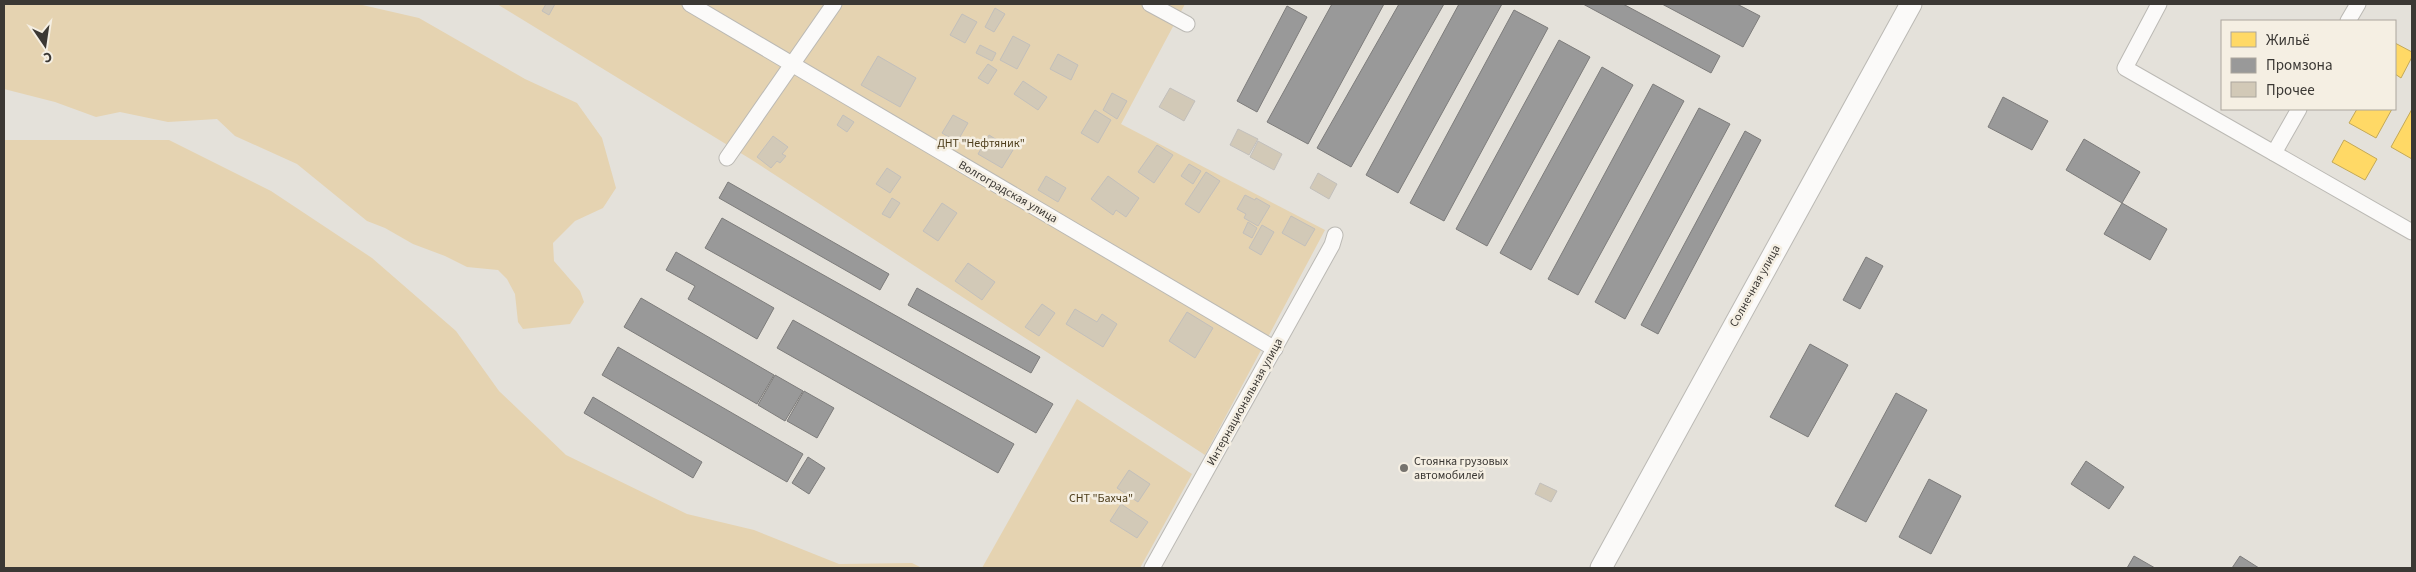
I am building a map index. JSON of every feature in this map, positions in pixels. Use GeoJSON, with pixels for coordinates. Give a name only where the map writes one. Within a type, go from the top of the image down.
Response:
{"type":"FeatureCollection","features":[{"type":"Feature","properties":{"kind":"street","name":"Волгоградская улица"},"geometry":{"type":"LineString","coordinates":[[690,4],[1275,349]]}},
{"type":"Feature","properties":{"kind":"street"},"geometry":{"type":"LineString","coordinates":[[728,158],[834,4]]}},
{"type":"Feature","properties":{"kind":"street"},"geometry":{"type":"LineString","coordinates":[[1150,4],[1187,24]]}},
{"type":"Feature","properties":{"kind":"street","name":"Солнечная улица"},"geometry":{"type":"LineString","coordinates":[[1601,568],[1911,4]]}},
{"type":"Feature","properties":{"kind":"street"},"geometry":{"type":"LineString","coordinates":[[2159,4],[2125,68],[2412,232]]}},
{"type":"Feature","properties":{"kind":"street"},"geometry":{"type":"LineString","coordinates":[[2349,20],[2358,4]]}},
{"type":"Feature","properties":{"kind":"street"},"geometry":{"type":"LineString","coordinates":[[2274,153],[2298,110]]}},
{"type":"Feature","properties":{"kind":"street","name":"Интернациональная улица"},"geometry":{"type":"LineString","coordinates":[[1152,568],[1275,349],[1332,245],[1335,235]]}},
{"type":"Feature","properties":{"kind":"green space"},"geometry":{"type":"Polygon","coordinates":[[[4,4],[358,4],[419,18],[525,79],[577,103],[602,138],[616,188],[603,208],[575,221],[553,243],[554,261],[580,291],[584,302],[570,324],[523,329],[518,322],[515,294],[507,279],[498,270],[467,267],[413,244],[385,228],[367,221],[297,164],[235,136],[217,119],[168,122],[120,112],[96,117],[55,102],[4,89],[4,4]]]}},
{"type":"Feature","properties":{"kind":"green space","name":"ДНТ \"Нефтяник\""},"geometry":{"type":"Polygon","coordinates":[[[497,4],[1185,4],[1121,124],[1325,230],[1205,455],[752,160],[497,4]]]}},
{"type":"Feature","properties":{"kind":"green space"},"geometry":{"type":"Polygon","coordinates":[[[4,140],[169,140],[271,191],[372,258],[456,331],[499,391],[566,455],[687,514],[754,530],[839,564],[912,563],[922,568],[4,568],[4,140]]]}},
{"type":"Feature","properties":{"kind":"green space","name":"СНТ \"Бахча\""},"geometry":{"type":"Polygon","coordinates":[[[1077,399],[1192,474],[1140,568],[982,568],[1077,399]]]}},
{"type":"Feature","properties":{"kind":"building: Жильё"},"geometry":{"type":"Polygon","coordinates":[[[2396,44],[2412,52],[2412,57],[2401,78],[2396,75],[2396,44]]]}},
{"type":"Feature","properties":{"kind":"building: Жильё"},"geometry":{"type":"Polygon","coordinates":[[[2412,109],[2412,159],[2391,147],[2412,109]]]}},
{"type":"Feature","properties":{"kind":"building: Жильё"},"geometry":{"type":"Polygon","coordinates":[[[2356,110],[2391,110],[2376,138],[2349,123],[2356,110]]]}},
{"type":"Feature","properties":{"kind":"building: Жильё"},"geometry":{"type":"Polygon","coordinates":[[[2344,140],[2377,159],[2365,180],[2332,162],[2344,140]]]}},
{"type":"Feature","properties":{"kind":"building: Промзона"},"geometry":{"type":"Polygon","coordinates":[[[1332,4],[1384,4],[1308,144],[1267,122],[1332,4]]]}},
{"type":"Feature","properties":{"kind":"building: Промзона"},"geometry":{"type":"Polygon","coordinates":[[[1399,4],[1444,4],[1351,167],[1317,148],[1399,4]]]}},
{"type":"Feature","properties":{"kind":"building: Промзона"},"geometry":{"type":"Polygon","coordinates":[[[1459,4],[1502,4],[1398,193],[1366,175],[1459,4]]]}},
{"type":"Feature","properties":{"kind":"building: Промзона"},"geometry":{"type":"Polygon","coordinates":[[[1583,4],[1623,4],[1720,56],[1711,73],[1583,4]]]}},
{"type":"Feature","properties":{"kind":"building: Промзона"},"geometry":{"type":"Polygon","coordinates":[[[1662,4],[1737,4],[1760,16],[1743,47],[1662,4]]]}},
{"type":"Feature","properties":{"kind":"building: Промзона"},"geometry":{"type":"Polygon","coordinates":[[[1287,6],[1307,17],[1257,112],[1237,101],[1287,6]]]}},
{"type":"Feature","properties":{"kind":"building: Промзона"},"geometry":{"type":"Polygon","coordinates":[[[1514,10],[1548,28],[1444,221],[1410,203],[1514,10]]]}},
{"type":"Feature","properties":{"kind":"building: Промзона"},"geometry":{"type":"Polygon","coordinates":[[[1559,40],[1590,57],[1487,246],[1456,229],[1559,40]]]}},
{"type":"Feature","properties":{"kind":"building: Промзона"},"geometry":{"type":"Polygon","coordinates":[[[1602,67],[1633,85],[1531,270],[1500,253],[1602,67]]]}},
{"type":"Feature","properties":{"kind":"building: Промзона"},"geometry":{"type":"Polygon","coordinates":[[[1653,84],[1684,101],[1578,295],[1548,279],[1653,84]]]}},
{"type":"Feature","properties":{"kind":"building: Промзона"},"geometry":{"type":"Polygon","coordinates":[[[2003,97],[2048,121],[2032,150],[1988,127],[2003,97]]]}},
{"type":"Feature","properties":{"kind":"building: Промзона"},"geometry":{"type":"Polygon","coordinates":[[[1699,108],[1730,124],[1625,319],[1595,302],[1699,108]]]}},
{"type":"Feature","properties":{"kind":"building: Промзона"},"geometry":{"type":"Polygon","coordinates":[[[1745,131],[1761,140],[1658,334],[1641,325],[1745,131]]]}},
{"type":"Feature","properties":{"kind":"building: Промзона"},"geometry":{"type":"Polygon","coordinates":[[[2084,139],[2140,172],[2122,203],[2066,170],[2084,139]]]}},
{"type":"Feature","properties":{"kind":"building: Промзона"},"geometry":{"type":"Polygon","coordinates":[[[728,182],[889,274],[880,290],[719,198],[728,182]]]}},
{"type":"Feature","properties":{"kind":"building: Промзона"},"geometry":{"type":"Polygon","coordinates":[[[2122,203],[2167,229],[2150,260],[2104,234],[2122,203]]]}},
{"type":"Feature","properties":{"kind":"building: Промзона"},"geometry":{"type":"Polygon","coordinates":[[[722,218],[1053,404],[1036,433],[705,248],[722,218]]]}},
{"type":"Feature","properties":{"kind":"building: Промзона"},"geometry":{"type":"Polygon","coordinates":[[[676,252],[774,308],[757,339],[688,299],[695,286],[666,270],[676,252]]]}},
{"type":"Feature","properties":{"kind":"building: Промзона"},"geometry":{"type":"Polygon","coordinates":[[[1866,257],[1883,266],[1860,309],[1843,300],[1866,257]]]}},
{"type":"Feature","properties":{"kind":"building: Промзона"},"geometry":{"type":"Polygon","coordinates":[[[917,288],[1040,357],[1031,373],[908,305],[917,288]]]}},
{"type":"Feature","properties":{"kind":"building: Промзона"},"geometry":{"type":"Polygon","coordinates":[[[641,298],[774,375],[757,404],[624,327],[641,298]]]}},
{"type":"Feature","properties":{"kind":"building: Промзона"},"geometry":{"type":"Polygon","coordinates":[[[793,320],[1014,444],[998,473],[777,348],[793,320]]]}},
{"type":"Feature","properties":{"kind":"building: Промзона"},"geometry":{"type":"Polygon","coordinates":[[[1810,344],[1848,365],[1808,437],[1770,417],[1810,344]]]}},
{"type":"Feature","properties":{"kind":"building: Промзона"},"geometry":{"type":"Polygon","coordinates":[[[618,347],[803,454],[787,482],[602,375],[618,347]]]}},
{"type":"Feature","properties":{"kind":"building: Промзона"},"geometry":{"type":"Polygon","coordinates":[[[775,375],[803,391],[785,421],[758,405],[775,375]]]}},
{"type":"Feature","properties":{"kind":"building: Промзона"},"geometry":{"type":"Polygon","coordinates":[[[804,391],[834,408],[817,438],[787,421],[804,391]]]}},
{"type":"Feature","properties":{"kind":"building: Промзона"},"geometry":{"type":"Polygon","coordinates":[[[1896,393],[1927,410],[1866,522],[1835,506],[1896,393]]]}},
{"type":"Feature","properties":{"kind":"building: Промзона"},"geometry":{"type":"Polygon","coordinates":[[[593,397],[702,462],[693,478],[584,413],[593,397]]]}},
{"type":"Feature","properties":{"kind":"building: Промзона"},"geometry":{"type":"Polygon","coordinates":[[[808,457],[825,468],[809,494],[792,483],[808,457]]]}},
{"type":"Feature","properties":{"kind":"building: Промзона"},"geometry":{"type":"Polygon","coordinates":[[[2086,461],[2124,487],[2109,509],[2071,484],[2086,461]]]}},
{"type":"Feature","properties":{"kind":"building: Промзона"},"geometry":{"type":"Polygon","coordinates":[[[1929,479],[1961,496],[1931,554],[1899,537],[1929,479]]]}},
{"type":"Feature","properties":{"kind":"building: Промзона"},"geometry":{"type":"Polygon","coordinates":[[[2134,556],[2155,568],[2127,568],[2134,556]]]}},
{"type":"Feature","properties":{"kind":"building: Промзона"},"geometry":{"type":"Polygon","coordinates":[[[2240,556],[2259,568],[2232,568],[2240,556]]]}},
{"type":"Feature","properties":{"kind":"building: Прочее"},"geometry":{"type":"Polygon","coordinates":[[[546,4],[555,4],[549,15],[542,11],[546,4]]]}},
{"type":"Feature","properties":{"kind":"building: Прочее"},"geometry":{"type":"Polygon","coordinates":[[[995,8],[1005,14],[994,32],[985,27],[995,8]]]}},
{"type":"Feature","properties":{"kind":"building: Прочее"},"geometry":{"type":"Polygon","coordinates":[[[962,14],[977,22],[965,43],[950,35],[962,14]]]}},
{"type":"Feature","properties":{"kind":"building: Прочее"},"geometry":{"type":"Polygon","coordinates":[[[1013,36],[1030,45],[1017,69],[1000,60],[1013,36]]]}},
{"type":"Feature","properties":{"kind":"building: Прочее"},"geometry":{"type":"Polygon","coordinates":[[[980,45],[996,53],[992,61],[976,53],[980,45]]]}},
{"type":"Feature","properties":{"kind":"building: Прочее"},"geometry":{"type":"Polygon","coordinates":[[[1058,54],[1078,65],[1071,80],[1050,69],[1058,54]]]}},
{"type":"Feature","properties":{"kind":"building: Прочее"},"geometry":{"type":"Polygon","coordinates":[[[878,56],[916,78],[900,107],[861,85],[878,56]]]}},
{"type":"Feature","properties":{"kind":"building: Прочее"},"geometry":{"type":"Polygon","coordinates":[[[988,64],[997,70],[988,84],[978,78],[988,64]]]}},
{"type":"Feature","properties":{"kind":"building: Прочее"},"geometry":{"type":"Polygon","coordinates":[[[1023,81],[1047,97],[1038,110],[1014,94],[1023,81]]]}},
{"type":"Feature","properties":{"kind":"building: Прочее"},"geometry":{"type":"Polygon","coordinates":[[[1170,88],[1195,101],[1184,121],[1159,107],[1170,88]]]}},
{"type":"Feature","properties":{"kind":"building: Прочее"},"geometry":{"type":"Polygon","coordinates":[[[1112,93],[1127,101],[1117,119],[1103,110],[1112,93]]]}},
{"type":"Feature","properties":{"kind":"building: Прочее"},"geometry":{"type":"Polygon","coordinates":[[[1095,110],[1111,120],[1098,143],[1081,133],[1095,110]]]}},
{"type":"Feature","properties":{"kind":"building: Прочее"},"geometry":{"type":"Polygon","coordinates":[[[843,115],[854,122],[847,132],[837,125],[843,115]]]}},
{"type":"Feature","properties":{"kind":"building: Прочее"},"geometry":{"type":"Polygon","coordinates":[[[953,115],[968,123],[957,142],[942,133],[953,115]]]}},
{"type":"Feature","properties":{"kind":"building: Прочее"},"geometry":{"type":"Polygon","coordinates":[[[1238,129],[1258,139],[1249,155],[1230,145],[1238,129]]]}},
{"type":"Feature","properties":{"kind":"building: Прочее"},"geometry":{"type":"Polygon","coordinates":[[[989,135],[1013,150],[1002,168],[978,154],[989,135]]]}},
{"type":"Feature","properties":{"kind":"building: Прочее"},"geometry":{"type":"Polygon","coordinates":[[[773,136],[788,147],[782,154],[786,156],[780,163],[777,161],[771,168],[757,157],[773,136]]]}},
{"type":"Feature","properties":{"kind":"building: Прочее"},"geometry":{"type":"Polygon","coordinates":[[[1258,141],[1282,154],[1274,170],[1250,157],[1258,141]]]}},
{"type":"Feature","properties":{"kind":"building: Прочее"},"geometry":{"type":"Polygon","coordinates":[[[1157,145],[1173,155],[1154,183],[1138,172],[1157,145]]]}},
{"type":"Feature","properties":{"kind":"building: Прочее"},"geometry":{"type":"Polygon","coordinates":[[[1189,164],[1201,171],[1193,184],[1181,176],[1189,164]]]}},
{"type":"Feature","properties":{"kind":"building: Прочее"},"geometry":{"type":"Polygon","coordinates":[[[887,168],[901,177],[890,193],[876,184],[887,168]]]}},
{"type":"Feature","properties":{"kind":"building: Прочее"},"geometry":{"type":"Polygon","coordinates":[[[1206,172],[1220,181],[1199,213],[1185,204],[1206,172]]]}},
{"type":"Feature","properties":{"kind":"building: Прочее"},"geometry":{"type":"Polygon","coordinates":[[[1318,173],[1337,184],[1329,199],[1310,188],[1318,173]]]}},
{"type":"Feature","properties":{"kind":"building: Прочее"},"geometry":{"type":"Polygon","coordinates":[[[1046,176],[1066,188],[1058,202],[1038,190],[1046,176]]]}},
{"type":"Feature","properties":{"kind":"building: Прочее"},"geometry":{"type":"Polygon","coordinates":[[[1108,176],[1139,198],[1126,217],[1116,210],[1113,215],[1091,199],[1108,176]]]}},
{"type":"Feature","properties":{"kind":"building: Прочее"},"geometry":{"type":"Polygon","coordinates":[[[1245,195],[1255,200],[1256,198],[1270,206],[1258,226],[1244,218],[1246,214],[1237,209],[1245,195]]]}},
{"type":"Feature","properties":{"kind":"building: Прочее"},"geometry":{"type":"Polygon","coordinates":[[[892,198],[900,203],[890,218],[882,214],[892,198]]]}},
{"type":"Feature","properties":{"kind":"building: Прочее"},"geometry":{"type":"Polygon","coordinates":[[[942,203],[957,213],[938,241],[923,231],[942,203]]]}},
{"type":"Feature","properties":{"kind":"building: Прочее"},"geometry":{"type":"Polygon","coordinates":[[[1291,216],[1315,229],[1305,246],[1282,233],[1291,216]]]}},
{"type":"Feature","properties":{"kind":"building: Прочее"},"geometry":{"type":"Polygon","coordinates":[[[1248,222],[1257,228],[1252,238],[1243,233],[1248,222]]]}},
{"type":"Feature","properties":{"kind":"building: Прочее"},"geometry":{"type":"Polygon","coordinates":[[[1262,225],[1274,232],[1261,255],[1249,248],[1262,225]]]}},
{"type":"Feature","properties":{"kind":"building: Прочее"},"geometry":{"type":"Polygon","coordinates":[[[968,263],[995,282],[982,300],[955,281],[968,263]]]}},
{"type":"Feature","properties":{"kind":"building: Прочее"},"geometry":{"type":"Polygon","coordinates":[[[1042,304],[1055,313],[1039,336],[1025,327],[1042,304]]]}},
{"type":"Feature","properties":{"kind":"building: Прочее"},"geometry":{"type":"Polygon","coordinates":[[[1075,309],[1097,322],[1102,314],[1117,324],[1103,347],[1066,324],[1075,309]]]}},
{"type":"Feature","properties":{"kind":"building: Прочее"},"geometry":{"type":"Polygon","coordinates":[[[1187,312],[1213,328],[1195,358],[1169,341],[1187,312]]]}},
{"type":"Feature","properties":{"kind":"building: Прочее"},"geometry":{"type":"Polygon","coordinates":[[[1129,470],[1150,484],[1138,502],[1117,488],[1129,470]]]}},
{"type":"Feature","properties":{"kind":"building: Прочее"},"geometry":{"type":"Polygon","coordinates":[[[1540,483],[1557,491],[1551,502],[1535,494],[1540,483]]]}},
{"type":"Feature","properties":{"kind":"building: Прочее"},"geometry":{"type":"Polygon","coordinates":[[[1121,504],[1148,522],[1137,538],[1110,521],[1121,504]]]}},
{"type":"Feature","properties":{"kind":"place","name":"Стоянка грузовых автомобилей"},"geometry":{"type":"Point","coordinates":[1404,468]}}]}
